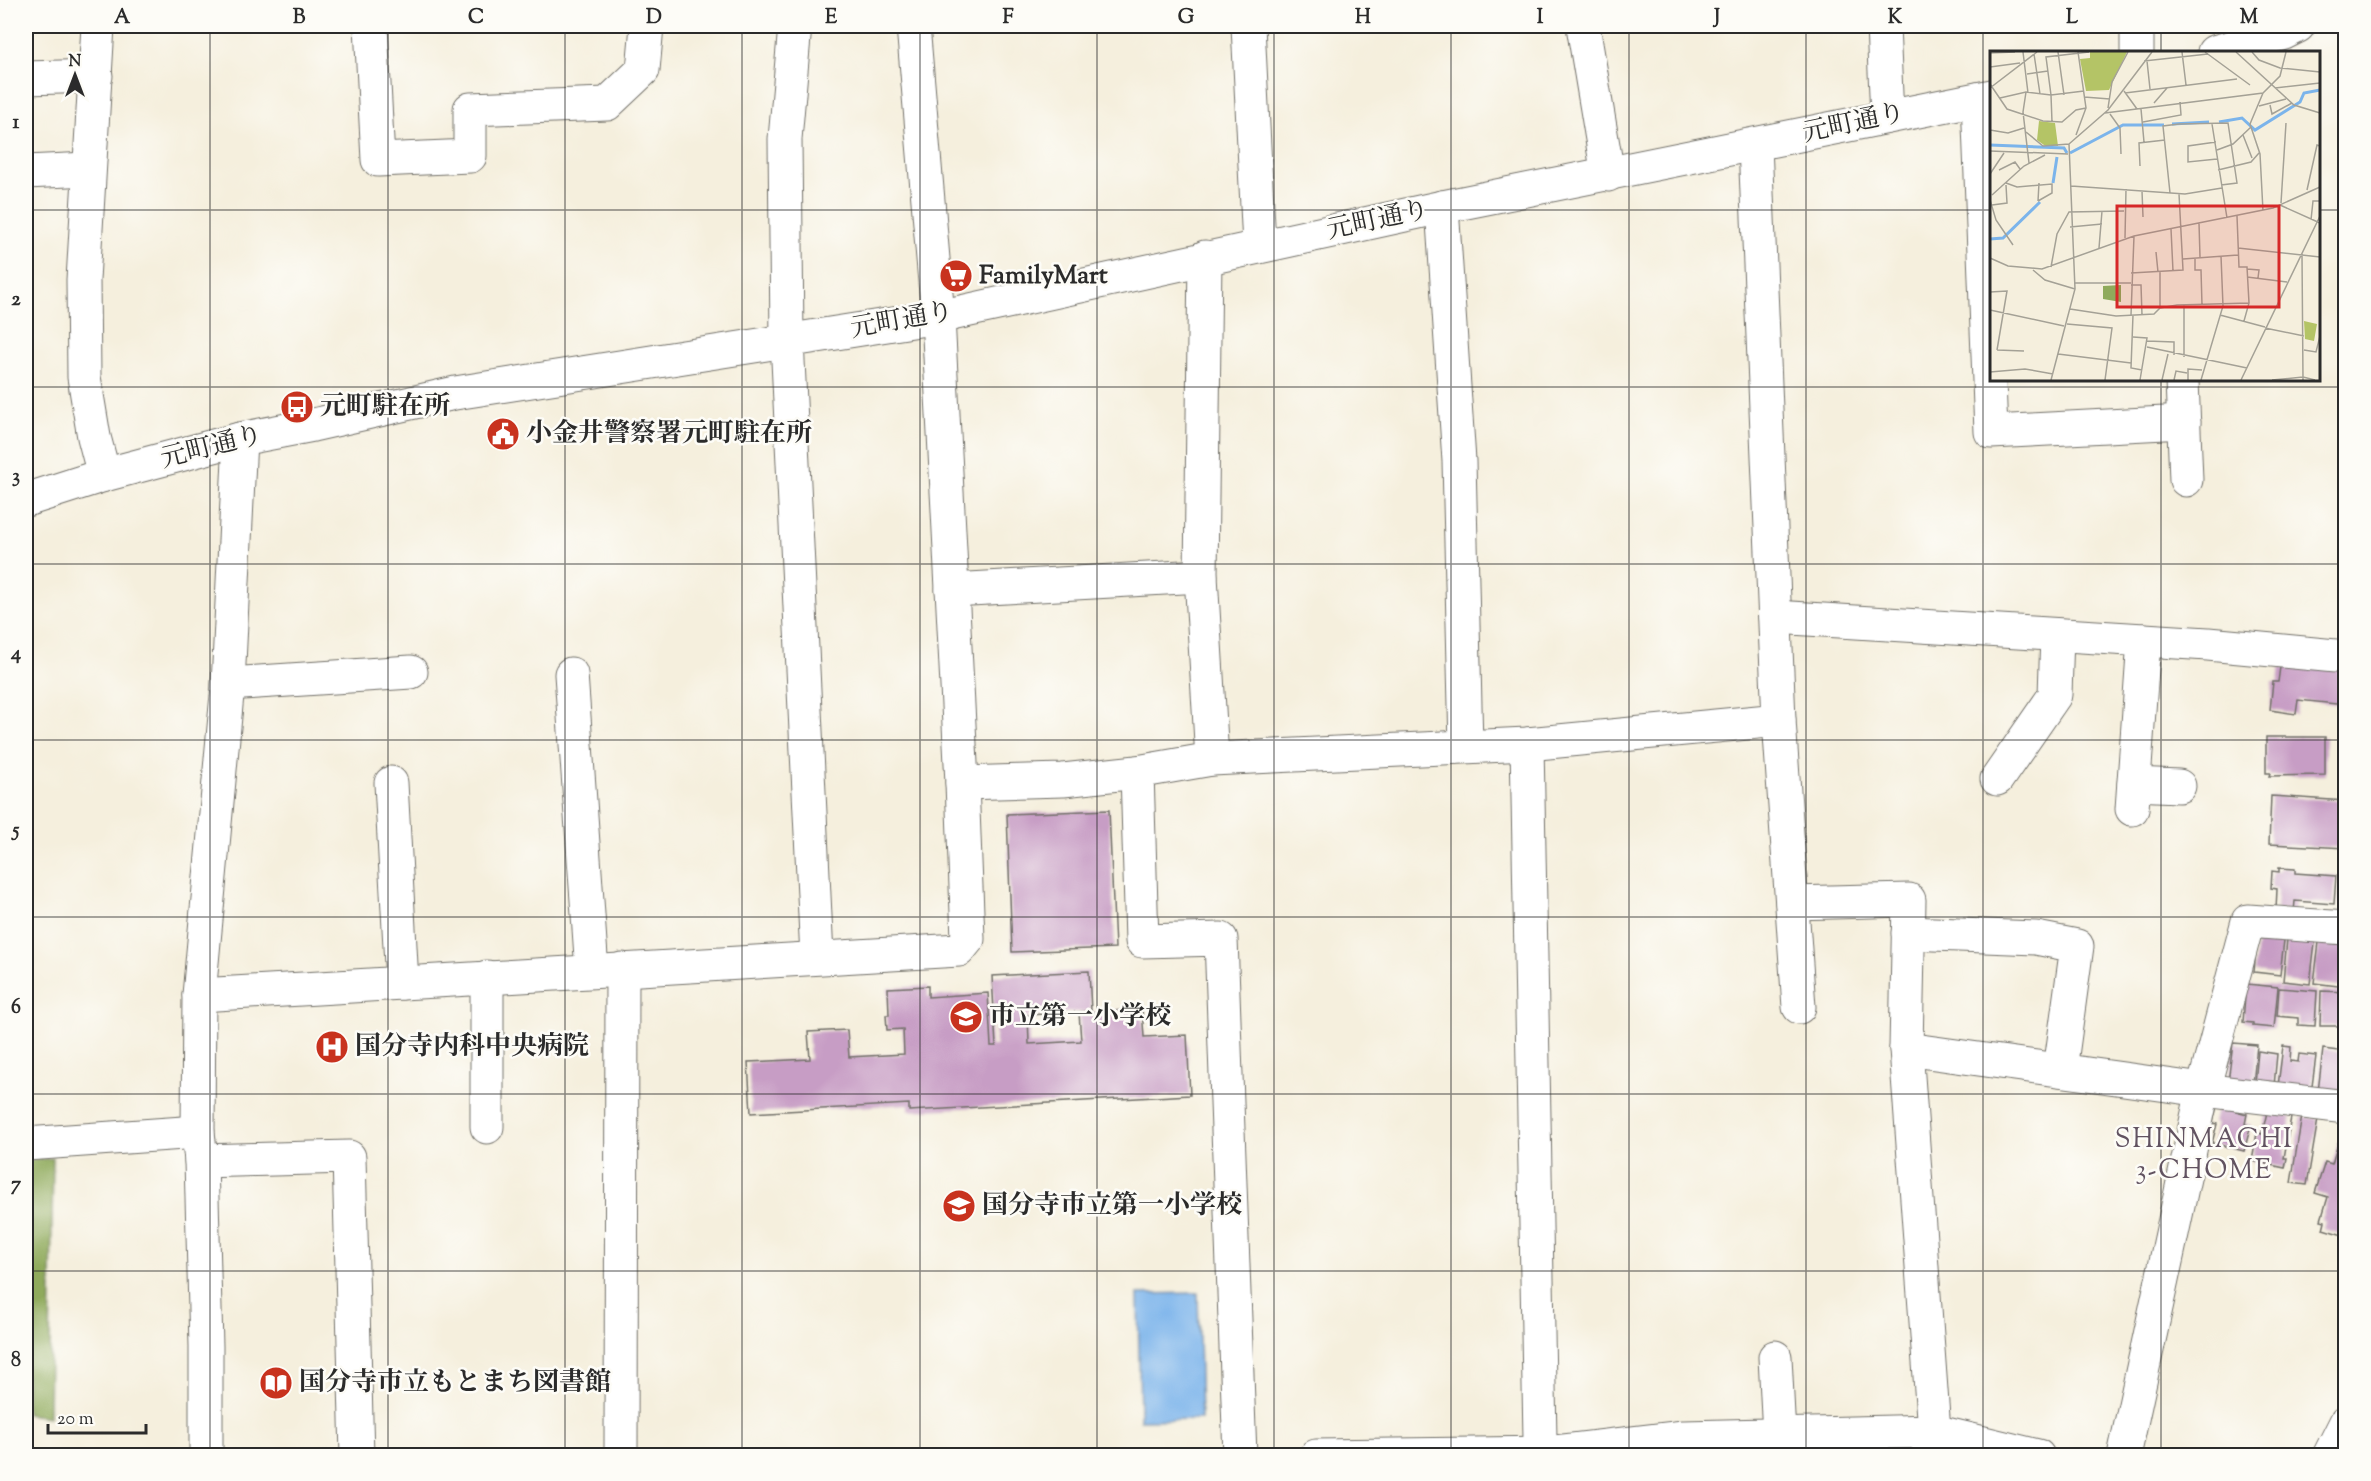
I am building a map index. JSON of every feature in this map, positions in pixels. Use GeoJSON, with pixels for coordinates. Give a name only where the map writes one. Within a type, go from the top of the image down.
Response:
{"type":"FeatureCollection","features":[{"type":"Feature","properties":{"kind":"street"},"geometry":{"type":"LineString","coordinates":[[98,26],[82,280],[84,377],[94,437],[105,475]]}},
{"type":"Feature","properties":{"kind":"street"},"geometry":{"type":"LineString","coordinates":[[371,26],[378,160],[470,156],[470,108],[607,104],[643,70],[647,26]]}},
{"type":"Feature","properties":{"kind":"street"},"geometry":{"type":"LineString","coordinates":[[795,26],[786,139],[787,340],[817,957]]}},
{"type":"Feature","properties":{"kind":"street"},"geometry":{"type":"LineString","coordinates":[[199,995],[959,950],[968,939],[938,317],[913,26]]}},
{"type":"Feature","properties":{"kind":"street"},"geometry":{"type":"LineString","coordinates":[[1583,26],[1608,175]]}},
{"type":"Feature","properties":{"kind":"street"},"geometry":{"type":"LineString","coordinates":[[1883,26],[1887,117]]}},
{"type":"Feature","properties":{"kind":"street"},"geometry":{"type":"LineString","coordinates":[[2138,26],[2138,51]]}},
{"type":"Feature","properties":{"kind":"street"},"geometry":{"type":"LineString","coordinates":[[2216,51],[2251,33],[2283,33],[2298,26]]}},
{"type":"Feature","properties":{"kind":"street"},"geometry":{"type":"LineString","coordinates":[[1248,27],[1259,246]]}},
{"type":"Feature","properties":{"kind":"street"},"geometry":{"type":"LineString","coordinates":[[26,78],[96,76]]}},
{"type":"Feature","properties":{"kind":"street"},"geometry":{"type":"LineString","coordinates":[[1985,98],[1990,376]]}},
{"type":"Feature","properties":{"kind":"street","name":"元町通り"},"geometry":{"type":"LineString","coordinates":[[26,500],[105,475],[240,439],[455,393],[938,317],[1442,207],[1985,98]]}},
{"type":"Feature","properties":{"kind":"street"},"geometry":{"type":"LineString","coordinates":[[1755,145],[1779,720],[1799,1007]]}},
{"type":"Feature","properties":{"kind":"street"},"geometry":{"type":"LineString","coordinates":[[26,172],[88,169]]}},
{"type":"Feature","properties":{"kind":"street"},"geometry":{"type":"LineString","coordinates":[[1442,207],[1459,461],[1467,746]]}},
{"type":"Feature","properties":{"kind":"street"},"geometry":{"type":"LineString","coordinates":[[1204,258],[1201,576],[1212,759]]}},
{"type":"Feature","properties":{"kind":"street"},"geometry":{"type":"LineString","coordinates":[[1990,381],[1991,432],[2184,422]]}},
{"type":"Feature","properties":{"kind":"street"},"geometry":{"type":"LineString","coordinates":[[2182,381],[2186,480]]}},
{"type":"Feature","properties":{"kind":"street"},"geometry":{"type":"LineString","coordinates":[[206,1455],[206,1346],[199,1146],[199,995],[228,684],[240,439]]}},
{"type":"Feature","properties":{"kind":"street"},"geometry":{"type":"LineString","coordinates":[[952,590],[1201,576]]}},
{"type":"Feature","properties":{"kind":"street"},"geometry":{"type":"LineString","coordinates":[[1775,617],[2144,640],[2346,657]]}},
{"type":"Feature","properties":{"kind":"street"},"geometry":{"type":"LineString","coordinates":[[1997,779],[2055,695],[2057,634]]}},
{"type":"Feature","properties":{"kind":"street"},"geometry":{"type":"LineString","coordinates":[[2144,640],[2133,796],[2179,786]]}},
{"type":"Feature","properties":{"kind":"street"},"geometry":{"type":"LineString","coordinates":[[228,684],[411,672]]}},
{"type":"Feature","properties":{"kind":"street"},"geometry":{"type":"LineString","coordinates":[[571,674],[607,970],[621,1455]]}},
{"type":"Feature","properties":{"kind":"street"},"geometry":{"type":"LineString","coordinates":[[962,783],[1063,780],[1137,772],[1212,759],[1527,744],[1779,720]]}},
{"type":"Feature","properties":{"kind":"street"},"geometry":{"type":"LineString","coordinates":[[1527,744],[1540,1439],[1547,1454]]}},
{"type":"Feature","properties":{"kind":"street"},"geometry":{"type":"LineString","coordinates":[[1137,772],[1142,941],[1221,939],[1240,1455]]}},
{"type":"Feature","properties":{"kind":"street"},"geometry":{"type":"LineString","coordinates":[[391,783],[402,983]]}},
{"type":"Feature","properties":{"kind":"street"},"geometry":{"type":"LineString","coordinates":[[1792,903],[1909,900],[1906,1049],[1930,1443]]}},
{"type":"Feature","properties":{"kind":"street"},"geometry":{"type":"LineString","coordinates":[[2124,1455],[2203,1090],[2248,921],[2346,928]]}},
{"type":"Feature","properties":{"kind":"street"},"geometry":{"type":"LineString","coordinates":[[1908,933],[2036,938],[2077,946],[2060,1070]]}},
{"type":"Feature","properties":{"kind":"street"},"geometry":{"type":"LineString","coordinates":[[487,977],[487,1127]]}},
{"type":"Feature","properties":{"kind":"street"},"geometry":{"type":"LineString","coordinates":[[1906,1049],[2203,1090],[2346,1107]]}},
{"type":"Feature","properties":{"kind":"street"},"geometry":{"type":"LineString","coordinates":[[26,1144],[199,1146],[349,1157],[357,1455]]}},
{"type":"Feature","properties":{"kind":"street"},"geometry":{"type":"LineString","coordinates":[[1775,1358],[1779,1435]]}},
{"type":"Feature","properties":{"kind":"street"},"geometry":{"type":"LineString","coordinates":[[2329,1455],[2346,1422]]}},
{"type":"Feature","properties":{"kind":"street"},"geometry":{"type":"LineString","coordinates":[[1316,1455],[1547,1454],[1684,1437],[1779,1435],[1930,1443],[2038,1455]]}},
{"type":"Feature","properties":{"kind":"green space"},"geometry":{"type":"Polygon","coordinates":[[[53,1158],[49,1417],[26,1414],[26,1160],[53,1158]]]}},
{"type":"Feature","properties":{"kind":"water"},"geometry":{"type":"Polygon","coordinates":[[[1198,1293],[1201,1419],[1140,1420],[1138,1294],[1198,1293]]]}},
{"type":"Feature","properties":{"kind":"building"},"geometry":{"type":"Polygon","coordinates":[[[2280,667],[2346,668],[2346,705],[2298,700],[2296,714],[2270,710],[2273,682],[2278,682],[2280,667]]]}},
{"type":"Feature","properties":{"kind":"building"},"geometry":{"type":"Polygon","coordinates":[[[2266,737],[2325,737],[2325,775],[2269,776],[2270,773],[2266,773],[2266,737]]]}},
{"type":"Feature","properties":{"kind":"building"},"geometry":{"type":"Polygon","coordinates":[[[2271,796],[2346,801],[2346,848],[2269,844],[2271,796]]]}},
{"type":"Feature","properties":{"kind":"building"},"geometry":{"type":"Polygon","coordinates":[[[1109,810],[1115,948],[1012,952],[1007,814],[1109,810]]]}},
{"type":"Feature","properties":{"kind":"building"},"geometry":{"type":"Polygon","coordinates":[[[2279,868],[2295,869],[2295,873],[2336,876],[2334,904],[2295,901],[2294,912],[2276,910],[2277,889],[2271,888],[2272,871],[2279,872],[2279,868]]]}},
{"type":"Feature","properties":{"kind":"building"},"geometry":{"type":"Polygon","coordinates":[[[2342,872],[2346,873],[2346,904],[2339,904],[2342,872]]]}},
{"type":"Feature","properties":{"kind":"building"},"geometry":{"type":"Polygon","coordinates":[[[2257,938],[2284,940],[2280,975],[2254,972],[2257,938]]]}},
{"type":"Feature","properties":{"kind":"building"},"geometry":{"type":"Polygon","coordinates":[[[2287,939],[2315,942],[2310,984],[2283,981],[2287,939]]]}},
{"type":"Feature","properties":{"kind":"building"},"geometry":{"type":"Polygon","coordinates":[[[2319,942],[2346,945],[2346,987],[2314,983],[2319,942]]]}},
{"type":"Feature","properties":{"kind":"building"},"geometry":{"type":"Polygon","coordinates":[[[1089,971],[1091,1011],[1028,1015],[1029,1044],[1081,1041],[1079,1013],[1142,1009],[1144,1037],[1187,1035],[1190,1095],[909,1111],[909,1104],[751,1113],[748,1062],[810,1059],[808,1032],[847,1030],[849,1057],[904,1054],[903,1029],[887,1030],[888,988],[928,986],[928,997],[988,993],[991,1046],[996,1046],[992,976],[1089,971]]]}},
{"type":"Feature","properties":{"kind":"building"},"geometry":{"type":"Polygon","coordinates":[[[2246,984],[2278,987],[2274,1028],[2253,1026],[2253,1023],[2243,1022],[2246,984]]]}},
{"type":"Feature","properties":{"kind":"building"},"geometry":{"type":"Polygon","coordinates":[[[2279,988],[2317,991],[2315,1026],[2298,1025],[2298,1018],[2277,1016],[2279,988]]]}},
{"type":"Feature","properties":{"kind":"building"},"geometry":{"type":"Polygon","coordinates":[[[2321,991],[2346,992],[2346,1026],[2320,1026],[2321,991]]]}},
{"type":"Feature","properties":{"kind":"building"},"geometry":{"type":"Polygon","coordinates":[[[2233,1043],[2257,1045],[2253,1085],[2228,1082],[2233,1043]]]}},
{"type":"Feature","properties":{"kind":"building"},"geometry":{"type":"Polygon","coordinates":[[[2283,1046],[2291,1047],[2290,1061],[2298,1062],[2299,1054],[2316,1056],[2311,1094],[2278,1086],[2283,1046]]]}},
{"type":"Feature","properties":{"kind":"building"},"geometry":{"type":"Polygon","coordinates":[[[2323,1049],[2346,1052],[2346,1095],[2318,1092],[2323,1049]]]}},
{"type":"Feature","properties":{"kind":"building"},"geometry":{"type":"Polygon","coordinates":[[[2258,1051],[2277,1054],[2274,1086],[2255,1084],[2258,1051]]]}},
{"type":"Feature","properties":{"kind":"building"},"geometry":{"type":"Polygon","coordinates":[[[2217,1106],[2247,1114],[2245,1124],[2251,1125],[2244,1151],[2212,1143],[2217,1124],[2213,1123],[2217,1106]]]}},
{"type":"Feature","properties":{"kind":"building"},"geometry":{"type":"Polygon","coordinates":[[[2267,1112],[2291,1117],[2284,1158],[2287,1158],[2285,1168],[2252,1161],[2257,1133],[2262,1134],[2267,1112]]]}},
{"type":"Feature","properties":{"kind":"building"},"geometry":{"type":"Polygon","coordinates":[[[2302,1116],[2318,1119],[2307,1185],[2291,1183],[2302,1116]]]}},
{"type":"Feature","properties":{"kind":"building"},"geometry":{"type":"Polygon","coordinates":[[[2340,1137],[2346,1139],[2346,1236],[2323,1229],[2325,1221],[2321,1220],[2328,1197],[2315,1193],[2325,1162],[2332,1164],[2340,1137]]]}},
{"type":"Feature","properties":{"kind":"place","name":"FamilyMart"},"geometry":{"type":"Point","coordinates":[956,276]}},
{"type":"Feature","properties":{"kind":"place","name":"元町駐在所"},"geometry":{"type":"Point","coordinates":[297,407]}},
{"type":"Feature","properties":{"kind":"place","name":"小金井警察署元町駐在所"},"geometry":{"type":"Point","coordinates":[503,434]}},
{"type":"Feature","properties":{"kind":"place","name":"市立第一小学校"},"geometry":{"type":"Point","coordinates":[966,1017]}},
{"type":"Feature","properties":{"kind":"place","name":"国分寺内科中央病院"},"geometry":{"type":"Point","coordinates":[332,1047]}},
{"type":"Feature","properties":{"kind":"place","name":"国分寺市立第一小学校"},"geometry":{"type":"Point","coordinates":[959,1206]}},
{"type":"Feature","properties":{"kind":"place","name":"国分寺市立もとまち図書館"},"geometry":{"type":"Point","coordinates":[276,1383]}},
{"type":"Feature","properties":{"kind":"district","name":"SHINMACHI 3-CHOME"},"geometry":{"type":"Point","coordinates":[2204,1156]}}]}
